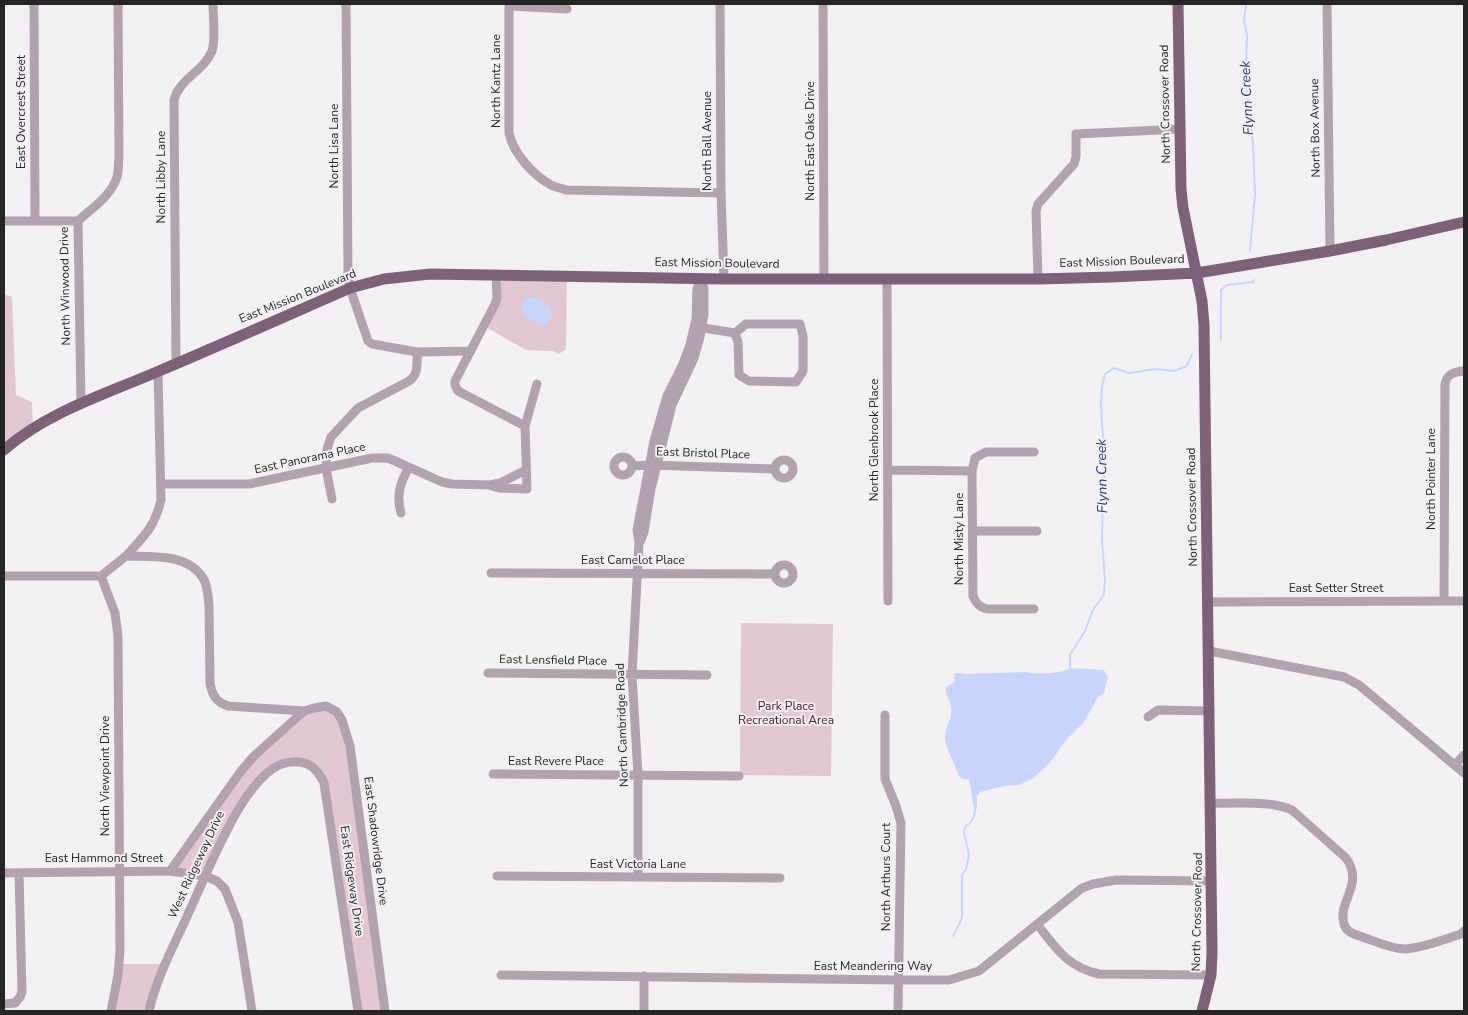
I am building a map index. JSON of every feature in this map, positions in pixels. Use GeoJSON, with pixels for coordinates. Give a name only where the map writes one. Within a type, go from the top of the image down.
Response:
{"type":"FeatureCollection","features":[{"type":"Feature","properties":{"kind":"main road","name":"North Crossover Road"},"geometry":{"type":"LineString","coordinates":[[1178,4],[1182,198],[1197,272],[1204,325],[1212,881],[1211,974],[1202,1011]]}},
{"type":"Feature","properties":{"kind":"main road","name":"East Mission Boulevard"},"geometry":{"type":"LineString","coordinates":[[4,450],[33,428],[81,404],[350,288],[384,279],[413,275],[496,274],[724,279],[1092,278],[1197,272],[1330,251],[1464,222]]}},
{"type":"Feature","properties":{"kind":"street","name":"East Overcrest Street"},"geometry":{"type":"LineString","coordinates":[[34,4],[35,220]]}},
{"type":"Feature","properties":{"kind":"street","name":"North Winwood Drive"},"geometry":{"type":"LineString","coordinates":[[81,404],[78,221],[112,189],[117,176],[119,157],[118,4]]}},
{"type":"Feature","properties":{"kind":"street","name":"North Libby Lane"},"geometry":{"type":"LineString","coordinates":[[176,364],[174,100],[180,86],[207,60],[211,52],[213,43],[213,4]]}},
{"type":"Feature","properties":{"kind":"street","name":"North Lisa Lane"},"geometry":{"type":"LineString","coordinates":[[346,4],[348,278],[350,288],[368,341],[372,344],[417,352]]}},
{"type":"Feature","properties":{"kind":"street","name":"North Ball Avenue"},"geometry":{"type":"LineString","coordinates":[[720,4],[720,193],[724,279]]}},
{"type":"Feature","properties":{"kind":"street","name":"North East Oaks Drive"},"geometry":{"type":"LineString","coordinates":[[823,4],[824,278]]}},
{"type":"Feature","properties":{"kind":"street","name":"North Box Avenue"},"geometry":{"type":"LineString","coordinates":[[1327,4],[1330,251]]}},
{"type":"Feature","properties":{"kind":"street"},"geometry":{"type":"LineString","coordinates":[[510,5],[568,8]]}},
{"type":"Feature","properties":{"kind":"street","name":"North Kantz Lane"},"geometry":{"type":"LineString","coordinates":[[510,5],[510,141],[519,157],[539,176],[552,185],[566,190],[720,193]]}},
{"type":"Feature","properties":{"kind":"street"},"geometry":{"type":"LineString","coordinates":[[1038,279],[1036,211],[1041,200],[1074,164],[1076,157],[1076,134],[1180,129]]}},
{"type":"Feature","properties":{"kind":"street"},"geometry":{"type":"LineString","coordinates":[[4,221],[78,221]]}},
{"type":"Feature","properties":{"kind":"street"},"geometry":{"type":"LineString","coordinates":[[496,274],[497,298],[495,304],[456,381],[456,389],[525,426]]}},
{"type":"Feature","properties":{"kind":"street","name":"North Cambridge Road"},"geometry":{"type":"LineString","coordinates":[[638,877],[638,775],[632,675],[640,542],[637,530],[653,466],[660,418],[667,396],[698,327],[697,289],[701,278]]}},
{"type":"Feature","properties":{"kind":"street","name":"North Glenbrook Place"},"geometry":{"type":"LineString","coordinates":[[887,279],[888,601]]}},
{"type":"Feature","properties":{"kind":"street"},"geometry":{"type":"LineString","coordinates":[[698,327],[735,333],[746,324],[800,324],[803,336],[802,371],[796,382],[749,381],[739,375],[738,342],[735,333]]}},
{"type":"Feature","properties":{"kind":"street"},"geometry":{"type":"LineString","coordinates":[[332,499],[326,468],[327,449],[331,437],[358,408],[414,378],[417,352],[471,352]]}},
{"type":"Feature","properties":{"kind":"street","name":"North Pointer Lane"},"geometry":{"type":"LineString","coordinates":[[1444,600],[1445,381],[1449,375],[1464,371]]}},
{"type":"Feature","properties":{"kind":"street"},"geometry":{"type":"LineString","coordinates":[[4,576],[101,576],[126,556],[148,531],[154,523],[161,500],[158,372]]}},
{"type":"Feature","properties":{"kind":"street"},"geometry":{"type":"LineString","coordinates":[[526,470],[525,426],[537,384]]}},
{"type":"Feature","properties":{"kind":"street"},"geometry":{"type":"LineString","coordinates":[[888,470],[972,471],[975,458],[986,452],[1034,452]]}},
{"type":"Feature","properties":{"kind":"street","name":"East Panorama Place"},"geometry":{"type":"LineString","coordinates":[[161,484],[249,484],[381,458],[395,460],[442,482],[452,484],[489,485],[500,483],[526,470],[527,489],[498,488],[489,485]]}},
{"type":"Feature","properties":{"kind":"street","name":"East Bristol Place"},"geometry":{"type":"LineString","coordinates":[[632,466],[774,469]]}},
{"type":"Feature","properties":{"kind":"street"},"geometry":{"type":"LineString","coordinates":[[401,513],[398,500],[399,489],[410,467]]}},
{"type":"Feature","properties":{"kind":"street","name":"North Misty Lane"},"geometry":{"type":"LineString","coordinates":[[972,471],[973,596],[978,605],[987,610],[1034,610]]}},
{"type":"Feature","properties":{"kind":"street"},"geometry":{"type":"LineString","coordinates":[[973,531],[1037,531]]}},
{"type":"Feature","properties":{"kind":"street"},"geometry":{"type":"LineString","coordinates":[[126,556],[166,557],[181,561],[195,569],[204,579],[209,605],[211,691],[220,703],[228,706],[304,712]]}},
{"type":"Feature","properties":{"kind":"street","name":"East Camelot Place"},"geometry":{"type":"LineString","coordinates":[[491,573],[775,574]]}},
{"type":"Feature","properties":{"kind":"street","name":"North Viewpoint Drive"},"geometry":{"type":"LineString","coordinates":[[101,576],[115,613],[118,636],[120,951],[118,975],[111,1011]]}},
{"type":"Feature","properties":{"kind":"street","name":"East Setter Street"},"geometry":{"type":"LineString","coordinates":[[1208,602],[1464,601]]}},
{"type":"Feature","properties":{"kind":"street"},"geometry":{"type":"LineString","coordinates":[[1209,651],[1344,677],[1359,686],[1464,773]]}},
{"type":"Feature","properties":{"kind":"street","name":"East Lensfield Place"},"geometry":{"type":"LineString","coordinates":[[488,673],[707,674]]}},
{"type":"Feature","properties":{"kind":"street","name":"East Shadowridge Drive"},"geometry":{"type":"LineString","coordinates":[[304,712],[326,706],[337,712],[347,731],[385,1011]]}},
{"type":"Feature","properties":{"kind":"street"},"geometry":{"type":"LineString","coordinates":[[1148,717],[1158,710],[1210,711]]}},
{"type":"Feature","properties":{"kind":"street"},"geometry":{"type":"LineString","coordinates":[[170,871],[241,771],[254,756],[304,712]]}},
{"type":"Feature","properties":{"kind":"street","name":"North Arthurs Court"},"geometry":{"type":"LineString","coordinates":[[885,715],[885,779],[901,823],[898,1011]]}},
{"type":"Feature","properties":{"kind":"street"},"geometry":{"type":"LineString","coordinates":[[1455,765],[1464,755]]}},
{"type":"Feature","properties":{"kind":"street","name":"West Ridgeway Drive"},"geometry":{"type":"LineString","coordinates":[[149,1011],[156,986],[237,810],[268,772],[280,765],[291,762],[304,763]]}},
{"type":"Feature","properties":{"kind":"street","name":"East Ridgeway Drive"},"geometry":{"type":"LineString","coordinates":[[304,763],[314,768],[320,775],[326,789],[358,1011]]}},
{"type":"Feature","properties":{"kind":"street","name":"East Revere Place"},"geometry":{"type":"LineString","coordinates":[[493,774],[739,776]]}},
{"type":"Feature","properties":{"kind":"street"},"geometry":{"type":"LineString","coordinates":[[1211,804],[1273,804],[1284,806],[1292,810],[1346,858],[1351,865],[1353,881],[1344,910],[1344,924],[1347,930],[1353,934],[1385,945],[1405,949],[1432,944],[1461,934],[1464,931]]}},
{"type":"Feature","properties":{"kind":"street","name":"East Hammond Street"},"geometry":{"type":"LineString","coordinates":[[4,873],[170,871],[205,876]]}},
{"type":"Feature","properties":{"kind":"street"},"geometry":{"type":"LineString","coordinates":[[4,1004],[15,1003],[22,992],[19,873]]}},
{"type":"Feature","properties":{"kind":"street"},"geometry":{"type":"LineString","coordinates":[[205,876],[217,881],[225,889],[235,913],[240,930],[252,1011]]}},
{"type":"Feature","properties":{"kind":"street","name":"East Victoria Lane"},"geometry":{"type":"LineString","coordinates":[[497,876],[780,878]]}},
{"type":"Feature","properties":{"kind":"street","name":"East Meandering Way"},"geometry":{"type":"LineString","coordinates":[[502,975],[949,980],[979,971],[1082,888],[1116,880],[1212,881]]}},
{"type":"Feature","properties":{"kind":"street"},"geometry":{"type":"LineString","coordinates":[[1036,924],[1064,957],[1089,972],[1099,974],[1211,974]]}},
{"type":"Feature","properties":{"kind":"street"},"geometry":{"type":"LineString","coordinates":[[644,976],[644,1011]]}},
{"type":"Feature","properties":{"kind":"green space"},"geometry":{"type":"Polygon","coordinates":[[[496,274],[567,276],[566,349],[559,354],[553,351],[526,350],[484,326],[495,304],[496,274]]]}},
{"type":"Feature","properties":{"kind":"green space"},"geometry":{"type":"Polygon","coordinates":[[[4,294],[12,297],[16,395],[32,402],[33,428],[4,450],[4,294]]]}},
{"type":"Feature","properties":{"kind":"green space","name":"Park Place Recreational Area"},"geometry":{"type":"Polygon","coordinates":[[[741,623],[833,624],[831,776],[740,775],[741,623]]]}},
{"type":"Feature","properties":{"kind":"green space"},"geometry":{"type":"Polygon","coordinates":[[[326,706],[342,720],[385,1011],[358,1011],[325,789],[314,768],[291,762],[256,785],[205,876],[170,871],[241,771],[304,711],[326,706]]]}},
{"type":"Feature","properties":{"kind":"green space"},"geometry":{"type":"Polygon","coordinates":[[[119,964],[166,964],[149,1011],[111,1011],[119,964]]]}},
{"type":"Feature","properties":{"kind":"water"},"geometry":{"type":"Polygon","coordinates":[[[534,297],[544,302],[544,305],[547,304],[551,309],[552,318],[548,320],[547,324],[532,321],[522,311],[523,300],[526,301],[528,298],[534,297]]]}},
{"type":"Feature","properties":{"kind":"water"},"geometry":{"type":"Polygon","coordinates":[[[1070,668],[1104,670],[1108,677],[1104,693],[1098,697],[1084,722],[1066,740],[1049,764],[1032,779],[1019,785],[980,792],[977,796],[977,809],[974,809],[969,779],[962,779],[959,776],[947,748],[945,738],[951,711],[946,688],[954,683],[955,674],[1049,673],[1061,672],[1070,668]]]}},
{"type":"Feature","properties":{"kind":"waterway","name":"Flynn Creek"},"geometry":{"type":"LineString","coordinates":[[1246,4],[1244,20],[1247,36],[1246,66],[1249,117],[1253,143],[1255,194],[1250,251]]}},
{"type":"Feature","properties":{"kind":"waterway","name":"Flynn Creek"},"geometry":{"type":"LineString","coordinates":[[1221,340],[1221,290],[1227,285],[1253,282],[1254,280]]}},
{"type":"Feature","properties":{"kind":"waterway","name":"Flynn Creek"},"geometry":{"type":"LineString","coordinates":[[1069,670],[1070,655],[1085,631],[1093,610],[1104,593],[1102,541],[1105,457],[1101,401],[1105,374],[1114,368],[1129,373],[1155,369],[1174,371],[1187,366],[1192,354]]}},
{"type":"Feature","properties":{"kind":"waterway"},"geometry":{"type":"LineString","coordinates":[[953,936],[962,918],[962,875],[966,869],[969,854],[964,833],[965,827],[973,819],[975,808]]}}]}
